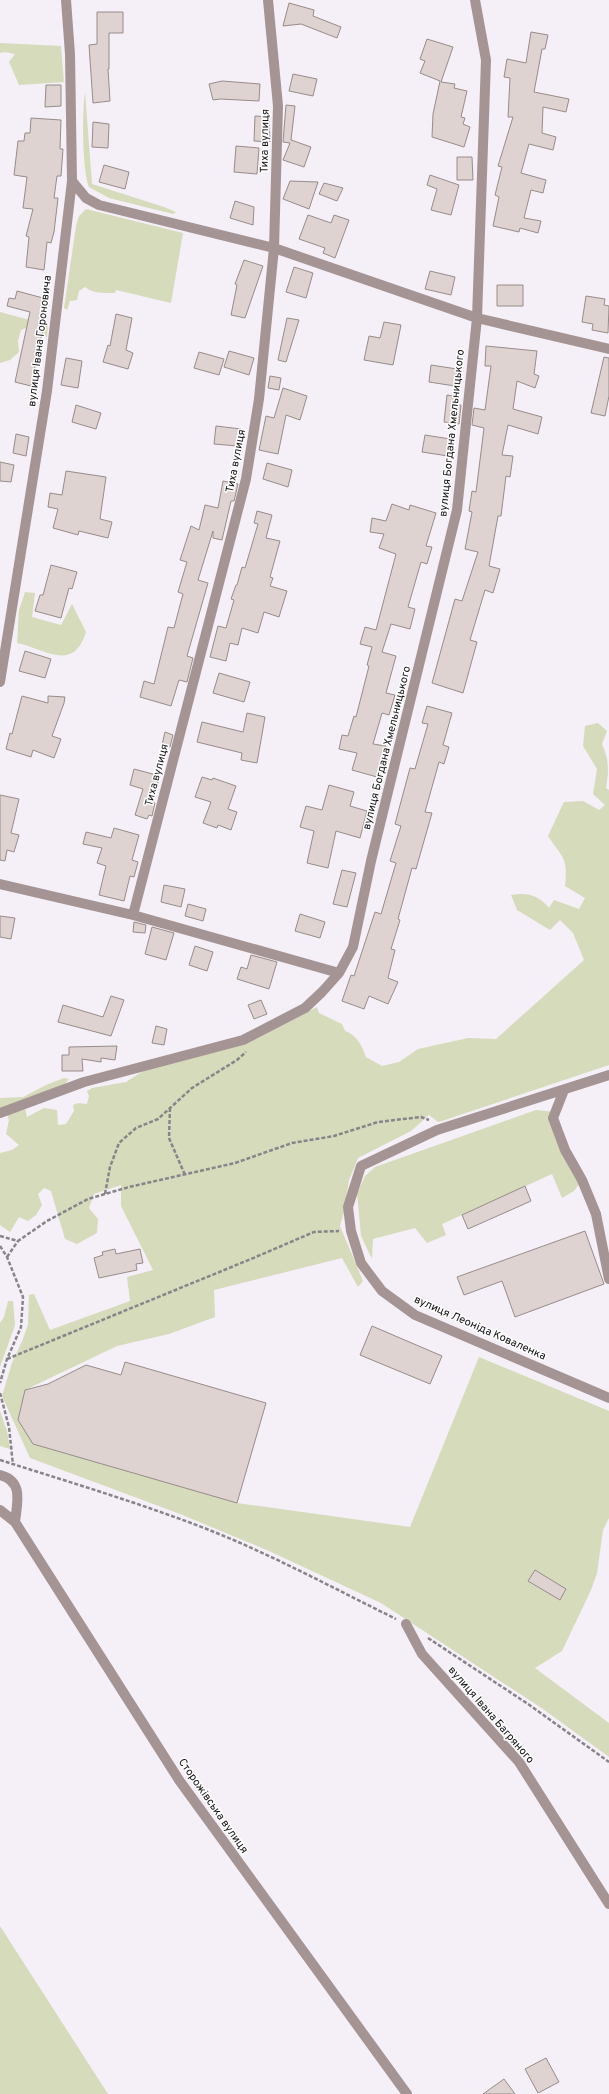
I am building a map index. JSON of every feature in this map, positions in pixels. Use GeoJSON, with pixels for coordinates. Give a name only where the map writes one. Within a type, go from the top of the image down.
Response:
{"type":"FeatureCollection","features":[{"type":"Feature","properties":{"kind":"street","name":"вулиця Івана Гороновича"},"geometry":{"type":"LineString","coordinates":[[0,682],[47,391],[72,181],[70,54],[66,0]]}},
{"type":"Feature","properties":{"kind":"street","name":"Тиха вулиця"},"geometry":{"type":"LineString","coordinates":[[132,915],[246,479],[259,399],[274,248],[278,106],[268,0]]}},
{"type":"Feature","properties":{"kind":"street","name":"вулиця Богдана Хмельницького"},"geometry":{"type":"LineString","coordinates":[[0,1113],[84,1082],[243,1040],[258,1034],[305,1008],[339,973],[353,948],[371,861],[457,510],[477,318],[486,60],[475,0]]}},
{"type":"Feature","properties":{"kind":"street"},"geometry":{"type":"LineString","coordinates":[[72,181],[86,198],[99,205],[274,248],[477,318],[609,349]]}},
{"type":"Feature","properties":{"kind":"street"},"geometry":{"type":"LineString","coordinates":[[0,884],[132,915],[339,973]]}},
{"type":"Feature","properties":{"kind":"street","name":"вулиця Леоніда Коваленка"},"geometry":{"type":"LineString","coordinates":[[609,1075],[437,1130],[361,1166],[348,1207],[351,1231],[361,1263],[382,1291],[415,1315],[609,1398]]}},
{"type":"Feature","properties":{"kind":"street"},"geometry":{"type":"LineString","coordinates":[[564,1090],[553,1118],[565,1150],[582,1180],[596,1214],[609,1279]]}},
{"type":"Feature","properties":{"kind":"street"},"geometry":{"type":"LineString","coordinates":[[0,1475],[8,1477],[14,1482],[17,1493],[15,1522]]}},
{"type":"Feature","properties":{"kind":"street","name":"Сторожівська вулиця"},"geometry":{"type":"LineString","coordinates":[[0,1510],[15,1522],[179,1780],[407,2094]]}},
{"type":"Feature","properties":{"kind":"street","name":"вулиця Івана Багряного"},"geometry":{"type":"LineString","coordinates":[[406,1624],[422,1654],[518,1762],[609,1904]]}},
{"type":"Feature","properties":{"kind":"path"},"geometry":{"type":"LineString","coordinates":[[105,1194],[110,1168],[120,1143],[136,1128],[158,1119],[192,1088],[237,1060],[255,1043],[258,1034]]}},
{"type":"Feature","properties":{"kind":"path"},"geometry":{"type":"LineString","coordinates":[[170,1108],[168,1120],[169,1138],[185,1175]]}},
{"type":"Feature","properties":{"kind":"path"},"geometry":{"type":"LineString","coordinates":[[7,1257],[18,1241],[47,1221],[88,1199],[236,1163],[292,1143],[334,1136],[378,1122],[421,1117],[430,1121],[437,1130]]}},
{"type":"Feature","properties":{"kind":"path"},"geometry":{"type":"LineString","coordinates":[[7,1359],[314,1232],[351,1231]]}},
{"type":"Feature","properties":{"kind":"path"},"geometry":{"type":"LineString","coordinates":[[0,1236],[18,1241]]}},
{"type":"Feature","properties":{"kind":"path"},"geometry":{"type":"LineString","coordinates":[[0,1246],[7,1257],[23,1297],[21,1327],[7,1359],[0,1383]]}},
{"type":"Feature","properties":{"kind":"path"},"geometry":{"type":"LineString","coordinates":[[0,1393],[9,1427],[13,1464]]}},
{"type":"Feature","properties":{"kind":"path"},"geometry":{"type":"LineString","coordinates":[[0,1460],[110,1494],[200,1526],[254,1550],[406,1624]]}},
{"type":"Feature","properties":{"kind":"path"},"geometry":{"type":"LineString","coordinates":[[425,1635],[528,1704],[609,1762]]}},
{"type":"Feature","properties":{"kind":"green space"},"geometry":{"type":"Polygon","coordinates":[[[0,43],[61,46],[64,82],[19,85],[9,62],[15,54],[5,52],[0,53],[0,43]]]}},
{"type":"Feature","properties":{"kind":"green space"},"geometry":{"type":"Polygon","coordinates":[[[85,92],[92,184],[176,212],[173,214],[109,198],[89,187],[85,167],[83,140],[85,92]]]}},
{"type":"Feature","properties":{"kind":"green space"},"geometry":{"type":"Polygon","coordinates":[[[86,209],[183,233],[171,303],[116,290],[115,293],[95,292],[85,287],[79,291],[77,300],[70,301],[67,310],[64,308],[76,226],[79,216],[86,209]]]}},
{"type":"Feature","properties":{"kind":"green space"},"geometry":{"type":"Polygon","coordinates":[[[0,312],[48,325],[47,338],[43,332],[31,326],[21,330],[18,341],[19,352],[10,360],[0,363],[0,312]]]}},
{"type":"Feature","properties":{"kind":"green space"},"geometry":{"type":"Polygon","coordinates":[[[25,592],[35,593],[32,617],[61,625],[72,604],[86,632],[74,652],[66,655],[58,655],[17,643],[19,610],[25,592]]]}},
{"type":"Feature","properties":{"kind":"green space"},"geometry":{"type":"Polygon","coordinates":[[[598,723],[607,731],[602,744],[608,765],[606,788],[609,790],[609,1065],[442,1121],[438,1122],[429,1115],[411,1131],[358,1158],[349,1180],[345,1208],[340,1226],[363,1281],[358,1287],[342,1258],[214,1290],[215,1317],[169,1334],[117,1346],[25,1390],[34,1444],[237,1503],[410,1527],[479,1357],[609,1411],[609,1518],[603,1530],[597,1573],[591,1590],[562,1651],[535,1668],[609,1723],[609,1757],[543,1709],[381,1603],[269,1551],[180,1514],[30,1458],[2,1396],[12,1363],[28,1324],[29,1295],[34,1294],[50,1330],[130,1301],[127,1277],[153,1270],[121,1206],[121,1185],[94,1194],[89,1208],[98,1219],[97,1233],[77,1244],[65,1239],[51,1191],[44,1188],[38,1194],[42,1205],[36,1215],[28,1221],[19,1217],[10,1232],[0,1225],[0,1153],[12,1150],[19,1145],[6,1134],[9,1120],[5,1108],[0,1111],[0,1098],[23,1097],[46,1085],[64,1078],[69,1079],[65,1084],[24,1103],[27,1117],[44,1108],[57,1110],[58,1125],[66,1124],[74,1111],[73,1105],[78,1103],[87,1104],[89,1096],[87,1091],[92,1088],[126,1082],[145,1070],[294,1018],[317,1007],[319,1013],[342,1024],[345,1031],[356,1038],[366,1057],[382,1066],[399,1062],[418,1049],[468,1038],[496,1039],[584,960],[573,933],[560,920],[550,930],[517,910],[511,895],[527,894],[537,897],[549,908],[554,900],[579,909],[585,898],[565,886],[565,863],[561,854],[548,836],[564,802],[583,801],[599,810],[605,805],[593,794],[597,769],[583,746],[585,726],[598,723]]]}},
{"type":"Feature","properties":{"kind":"green space"},"geometry":{"type":"Polygon","coordinates":[[[536,1110],[555,1112],[582,1180],[574,1191],[562,1198],[552,1174],[442,1224],[446,1235],[427,1243],[415,1228],[373,1239],[372,1259],[361,1236],[357,1193],[365,1176],[375,1167],[536,1110]]]}},
{"type":"Feature","properties":{"kind":"green space"},"geometry":{"type":"Polygon","coordinates":[[[8,1301],[13,1301],[15,1325],[0,1367],[0,1323],[4,1317],[8,1301]]]}},
{"type":"Feature","properties":{"kind":"green space"},"geometry":{"type":"Polygon","coordinates":[[[0,1411],[7,1431],[10,1449],[0,1446],[0,1411]]]}},
{"type":"Feature","properties":{"kind":"green space"},"geometry":{"type":"Polygon","coordinates":[[[0,1926],[108,2094],[0,2094],[0,1926]]]}},
{"type":"Feature","properties":{"kind":"building"},"geometry":{"type":"Polygon","coordinates":[[[289,3],[314,10],[313,16],[341,27],[337,38],[301,24],[283,26],[289,3]]]}},
{"type":"Feature","properties":{"kind":"building"},"geometry":{"type":"Polygon","coordinates":[[[97,12],[123,12],[123,33],[109,33],[108,69],[110,101],[93,103],[89,45],[97,44],[97,12]]]}},
{"type":"Feature","properties":{"kind":"building"},"geometry":{"type":"Polygon","coordinates":[[[531,32],[548,35],[545,49],[542,49],[534,92],[569,99],[566,112],[543,107],[542,133],[556,137],[553,150],[529,144],[521,173],[546,180],[543,193],[531,190],[524,218],[541,221],[538,233],[520,228],[519,232],[493,226],[499,197],[495,195],[502,167],[498,166],[513,117],[508,117],[510,78],[504,77],[507,59],[526,63],[531,32]]]}},
{"type":"Feature","properties":{"kind":"building"},"geometry":{"type":"Polygon","coordinates":[[[427,39],[453,47],[441,82],[455,84],[454,88],[467,91],[461,117],[465,118],[463,124],[470,127],[464,147],[432,137],[433,114],[440,81],[420,73],[425,61],[420,59],[427,39]]]}},
{"type":"Feature","properties":{"kind":"building"},"geometry":{"type":"Polygon","coordinates":[[[293,74],[317,79],[313,96],[289,91],[293,74]]]}},
{"type":"Feature","properties":{"kind":"building"},"geometry":{"type":"Polygon","coordinates":[[[222,81],[260,84],[259,101],[213,100],[209,84],[222,81]]]}},
{"type":"Feature","properties":{"kind":"building"},"geometry":{"type":"Polygon","coordinates":[[[46,85],[61,85],[61,106],[45,107],[46,85]]]}},
{"type":"Feature","properties":{"kind":"building"},"geometry":{"type":"Polygon","coordinates":[[[286,105],[295,106],[291,140],[311,147],[304,167],[283,160],[290,143],[283,142],[286,105]]]}},
{"type":"Feature","properties":{"kind":"building"},"geometry":{"type":"Polygon","coordinates":[[[255,116],[269,117],[270,142],[254,141],[255,116]]]}},
{"type":"Feature","properties":{"kind":"building"},"geometry":{"type":"Polygon","coordinates":[[[31,118],[61,120],[60,149],[63,149],[61,176],[57,176],[54,198],[58,198],[54,232],[51,243],[47,242],[44,270],[26,267],[29,237],[26,236],[33,209],[23,208],[27,177],[14,175],[18,141],[24,141],[25,133],[30,133],[31,118]]]}},
{"type":"Feature","properties":{"kind":"building"},"geometry":{"type":"Polygon","coordinates":[[[93,122],[109,124],[108,148],[92,147],[93,122]]]}},
{"type":"Feature","properties":{"kind":"building"},"geometry":{"type":"Polygon","coordinates":[[[236,146],[259,148],[257,174],[234,172],[236,146]]]}},
{"type":"Feature","properties":{"kind":"building"},"geometry":{"type":"Polygon","coordinates":[[[457,157],[472,157],[473,180],[457,180],[457,157]]]}},
{"type":"Feature","properties":{"kind":"building"},"geometry":{"type":"Polygon","coordinates":[[[104,165],[129,172],[125,189],[99,182],[104,165]]]}},
{"type":"Feature","properties":{"kind":"building"},"geometry":{"type":"Polygon","coordinates":[[[430,175],[459,185],[451,215],[431,210],[437,189],[427,185],[430,175]]]}},
{"type":"Feature","properties":{"kind":"building"},"geometry":{"type":"Polygon","coordinates":[[[290,181],[318,182],[309,209],[283,199],[290,181]]]}},
{"type":"Feature","properties":{"kind":"building"},"geometry":{"type":"Polygon","coordinates":[[[324,183],[343,188],[337,201],[319,194],[324,183]]]}},
{"type":"Feature","properties":{"kind":"building"},"geometry":{"type":"Polygon","coordinates":[[[235,201],[254,207],[253,225],[230,218],[235,201]]]}},
{"type":"Feature","properties":{"kind":"building"},"geometry":{"type":"Polygon","coordinates":[[[308,215],[331,223],[334,215],[349,220],[335,258],[323,253],[325,248],[299,239],[308,215]]]}},
{"type":"Feature","properties":{"kind":"building"},"geometry":{"type":"Polygon","coordinates":[[[244,260],[263,266],[245,318],[231,315],[237,285],[235,284],[244,260]]]}},
{"type":"Feature","properties":{"kind":"building"},"geometry":{"type":"Polygon","coordinates":[[[294,267],[313,273],[306,298],[286,292],[294,267]]]}},
{"type":"Feature","properties":{"kind":"building"},"geometry":{"type":"Polygon","coordinates":[[[430,271],[455,277],[451,295],[425,289],[430,271]]]}},
{"type":"Feature","properties":{"kind":"building"},"geometry":{"type":"Polygon","coordinates":[[[497,285],[523,285],[523,306],[497,306],[497,285]]]}},
{"type":"Feature","properties":{"kind":"building"},"geometry":{"type":"Polygon","coordinates":[[[17,291],[43,298],[41,303],[48,305],[31,386],[15,382],[30,312],[7,306],[9,298],[15,299],[17,291]]]}},
{"type":"Feature","properties":{"kind":"building"},"geometry":{"type":"Polygon","coordinates":[[[586,296],[605,299],[604,305],[609,306],[608,333],[592,330],[593,324],[582,322],[586,296]]]}},
{"type":"Feature","properties":{"kind":"building"},"geometry":{"type":"Polygon","coordinates":[[[116,314],[132,318],[126,350],[133,353],[128,369],[103,362],[108,345],[110,346],[116,314]]]}},
{"type":"Feature","properties":{"kind":"building"},"geometry":{"type":"Polygon","coordinates":[[[287,318],[299,320],[286,362],[278,360],[287,318]]]}},
{"type":"Feature","properties":{"kind":"building"},"geometry":{"type":"Polygon","coordinates":[[[384,322],[401,325],[393,365],[364,360],[369,336],[380,338],[384,322]]]}},
{"type":"Feature","properties":{"kind":"building"},"geometry":{"type":"Polygon","coordinates":[[[486,346],[537,351],[534,374],[539,376],[535,388],[517,381],[513,409],[542,417],[538,434],[508,425],[502,455],[513,456],[510,477],[506,476],[501,516],[498,516],[489,566],[500,569],[493,593],[485,590],[470,640],[477,642],[463,693],[432,683],[455,599],[462,601],[478,552],[465,549],[472,512],[469,511],[472,491],[476,492],[484,428],[472,425],[474,408],[485,410],[491,366],[485,366],[486,346]]]}},
{"type":"Feature","properties":{"kind":"building"},"geometry":{"type":"Polygon","coordinates":[[[229,351],[254,358],[249,375],[224,367],[229,351]]]}},
{"type":"Feature","properties":{"kind":"building"},"geometry":{"type":"Polygon","coordinates":[[[199,352],[224,359],[219,375],[194,368],[199,352]]]}},
{"type":"Feature","properties":{"kind":"building"},"geometry":{"type":"Polygon","coordinates":[[[604,357],[609,358],[609,396],[605,416],[591,413],[604,357]]]}},
{"type":"Feature","properties":{"kind":"building"},"geometry":{"type":"Polygon","coordinates":[[[66,358],[82,361],[78,388],[61,385],[66,358]]]}},
{"type":"Feature","properties":{"kind":"building"},"geometry":{"type":"Polygon","coordinates":[[[431,365],[457,369],[455,386],[429,382],[431,365]]]}},
{"type":"Feature","properties":{"kind":"building"},"geometry":{"type":"Polygon","coordinates":[[[270,376],[281,378],[279,390],[268,388],[270,376]]]}},
{"type":"Feature","properties":{"kind":"building"},"geometry":{"type":"Polygon","coordinates":[[[283,388],[307,396],[300,420],[286,415],[278,454],[259,450],[266,416],[274,418],[283,388]]]}},
{"type":"Feature","properties":{"kind":"building"},"geometry":{"type":"Polygon","coordinates":[[[447,395],[459,397],[458,405],[461,405],[459,424],[444,422],[447,395]]]}},
{"type":"Feature","properties":{"kind":"building"},"geometry":{"type":"Polygon","coordinates":[[[76,405],[101,413],[96,429],[72,422],[76,405]]]}},
{"type":"Feature","properties":{"kind":"building"},"geometry":{"type":"Polygon","coordinates":[[[216,426],[241,429],[238,446],[214,444],[216,426]]]}},
{"type":"Feature","properties":{"kind":"building"},"geometry":{"type":"Polygon","coordinates":[[[16,434],[29,437],[26,456],[13,453],[16,434]]]}},
{"type":"Feature","properties":{"kind":"building"},"geometry":{"type":"Polygon","coordinates":[[[425,435],[450,439],[448,456],[422,452],[425,435]]]}},
{"type":"Feature","properties":{"kind":"building"},"geometry":{"type":"Polygon","coordinates":[[[0,462],[14,465],[11,482],[0,481],[0,462]]]}},
{"type":"Feature","properties":{"kind":"building"},"geometry":{"type":"Polygon","coordinates":[[[267,463],[292,470],[288,487],[263,479],[267,463]]]}},
{"type":"Feature","properties":{"kind":"building"},"geometry":{"type":"Polygon","coordinates":[[[66,471],[106,477],[100,519],[112,522],[108,538],[79,531],[78,535],[53,528],[58,509],[48,507],[50,493],[62,495],[66,471]]]}},
{"type":"Feature","properties":{"kind":"building"},"geometry":{"type":"Polygon","coordinates":[[[223,481],[238,484],[234,501],[231,501],[222,540],[213,538],[213,531],[198,580],[208,583],[187,656],[193,658],[187,682],[179,680],[171,706],[140,697],[144,681],[154,684],[168,627],[174,628],[183,594],[178,592],[187,562],[180,560],[191,526],[199,530],[205,505],[218,508],[223,481]]]}},
{"type":"Feature","properties":{"kind":"building"},"geometry":{"type":"Polygon","coordinates":[[[392,504],[409,510],[410,505],[436,513],[426,546],[432,547],[427,564],[421,562],[408,607],[415,609],[410,629],[391,624],[382,652],[396,656],[386,693],[395,695],[389,715],[382,713],[373,744],[386,746],[377,777],[352,770],[357,753],[339,749],[342,735],[348,736],[354,716],[356,717],[369,666],[367,665],[372,647],[360,644],[365,627],[376,630],[396,554],[379,548],[384,534],[370,532],[372,518],[386,521],[392,504]]]}},
{"type":"Feature","properties":{"kind":"building"},"geometry":{"type":"Polygon","coordinates":[[[257,511],[272,515],[266,538],[280,541],[270,577],[273,578],[270,586],[287,591],[279,617],[264,612],[258,633],[242,628],[238,645],[230,643],[226,661],[210,657],[218,626],[226,628],[234,600],[231,599],[242,567],[245,568],[258,524],[254,523],[257,511]]]}},
{"type":"Feature","properties":{"kind":"building"},"geometry":{"type":"Polygon","coordinates":[[[51,565],[77,572],[72,589],[69,588],[61,618],[35,611],[40,595],[43,595],[51,565]]]}},
{"type":"Feature","properties":{"kind":"building"},"geometry":{"type":"Polygon","coordinates":[[[25,651],[51,659],[45,678],[19,671],[25,651]]]}},
{"type":"Feature","properties":{"kind":"building"},"geometry":{"type":"Polygon","coordinates":[[[219,673],[250,682],[244,702],[213,693],[219,673]]]}},
{"type":"Feature","properties":{"kind":"building"},"geometry":{"type":"Polygon","coordinates":[[[22,696],[48,703],[48,696],[65,697],[52,736],[61,739],[54,758],[33,750],[31,757],[6,749],[10,733],[12,734],[22,696]]]}},
{"type":"Feature","properties":{"kind":"building"},"geometry":{"type":"Polygon","coordinates":[[[427,706],[452,713],[443,745],[449,747],[444,764],[439,762],[425,812],[432,813],[416,869],[412,868],[398,919],[400,920],[391,949],[395,950],[388,978],[398,982],[388,1004],[369,996],[364,1009],[342,1001],[351,975],[354,976],[375,912],[381,914],[396,863],[390,861],[401,826],[395,824],[410,768],[415,769],[428,724],[422,723],[427,706]]]}},
{"type":"Feature","properties":{"kind":"building"},"geometry":{"type":"Polygon","coordinates":[[[247,713],[265,717],[257,763],[241,760],[242,753],[197,742],[202,722],[243,732],[247,713]]]}},
{"type":"Feature","properties":{"kind":"building"},"geometry":{"type":"Polygon","coordinates":[[[165,732],[173,735],[170,747],[162,745],[165,732]]]}},
{"type":"Feature","properties":{"kind":"building"},"geometry":{"type":"Polygon","coordinates":[[[134,769],[160,776],[152,802],[155,803],[152,816],[149,815],[147,819],[135,815],[143,789],[130,785],[134,769]]]}},
{"type":"Feature","properties":{"kind":"building"},"geometry":{"type":"Polygon","coordinates":[[[202,777],[212,780],[213,778],[236,786],[228,809],[237,812],[231,830],[218,825],[217,828],[203,823],[211,802],[195,797],[202,777]]]}},
{"type":"Feature","properties":{"kind":"building"},"geometry":{"type":"Polygon","coordinates":[[[329,785],[354,792],[350,806],[367,811],[360,838],[336,831],[328,868],[307,863],[314,831],[300,827],[306,806],[322,810],[329,785]]]}},
{"type":"Feature","properties":{"kind":"building"},"geometry":{"type":"Polygon","coordinates":[[[0,795],[19,799],[11,833],[19,835],[14,852],[7,850],[5,861],[0,860],[0,795]]]}},
{"type":"Feature","properties":{"kind":"building"},"geometry":{"type":"Polygon","coordinates":[[[114,828],[139,835],[132,860],[138,862],[134,877],[130,876],[124,901],[99,895],[106,866],[97,863],[102,848],[83,844],[86,832],[111,838],[114,828]]]}},
{"type":"Feature","properties":{"kind":"building"},"geometry":{"type":"Polygon","coordinates":[[[342,870],[356,873],[347,907],[333,904],[342,870]]]}},
{"type":"Feature","properties":{"kind":"building"},"geometry":{"type":"Polygon","coordinates":[[[164,885],[185,889],[181,907],[161,902],[164,885]]]}},
{"type":"Feature","properties":{"kind":"building"},"geometry":{"type":"Polygon","coordinates":[[[188,904],[206,909],[203,921],[185,916],[188,904]]]}},
{"type":"Feature","properties":{"kind":"building"},"geometry":{"type":"Polygon","coordinates":[[[300,914],[325,922],[320,938],[295,931],[300,914]]]}},
{"type":"Feature","properties":{"kind":"building"},"geometry":{"type":"Polygon","coordinates":[[[0,916],[15,918],[11,939],[0,937],[0,916]]]}},
{"type":"Feature","properties":{"kind":"building"},"geometry":{"type":"Polygon","coordinates":[[[134,922],[146,925],[145,933],[133,932],[134,922]]]}},
{"type":"Feature","properties":{"kind":"building"},"geometry":{"type":"Polygon","coordinates":[[[152,927],[174,933],[166,960],[145,954],[152,927]]]}},
{"type":"Feature","properties":{"kind":"building"},"geometry":{"type":"Polygon","coordinates":[[[195,946],[213,952],[207,971],[189,965],[195,946]]]}},
{"type":"Feature","properties":{"kind":"building"},"geometry":{"type":"Polygon","coordinates":[[[251,955],[277,962],[269,989],[237,979],[241,967],[247,969],[251,955]]]}},
{"type":"Feature","properties":{"kind":"building"},"geometry":{"type":"Polygon","coordinates":[[[111,996],[124,1000],[111,1036],[58,1022],[63,1005],[103,1017],[111,996]]]}},
{"type":"Feature","properties":{"kind":"building"},"geometry":{"type":"Polygon","coordinates":[[[261,1000],[267,1014],[254,1019],[248,1005],[261,1000]]]}},
{"type":"Feature","properties":{"kind":"building"},"geometry":{"type":"Polygon","coordinates":[[[156,1026],[167,1029],[164,1045],[152,1043],[156,1026]]]}},
{"type":"Feature","properties":{"kind":"building"},"geometry":{"type":"Polygon","coordinates":[[[117,1046],[115,1060],[101,1058],[101,1062],[82,1059],[83,1071],[62,1071],[62,1055],[69,1055],[69,1047],[117,1046]]]}},
{"type":"Feature","properties":{"kind":"building"},"geometry":{"type":"Polygon","coordinates":[[[525,1186],[531,1201],[468,1229],[462,1215],[525,1186]]]}},
{"type":"Feature","properties":{"kind":"building"},"geometry":{"type":"Polygon","coordinates":[[[585,1231],[604,1284],[515,1317],[502,1281],[464,1295],[457,1277],[585,1231]]]}},
{"type":"Feature","properties":{"kind":"building"},"geometry":{"type":"Polygon","coordinates":[[[115,1249],[116,1254],[140,1249],[143,1263],[136,1264],[137,1270],[99,1278],[94,1258],[103,1255],[102,1252],[115,1249]]]}},
{"type":"Feature","properties":{"kind":"building"},"geometry":{"type":"Polygon","coordinates":[[[372,1326],[442,1356],[430,1384],[360,1355],[372,1326]]]}},
{"type":"Feature","properties":{"kind":"building"},"geometry":{"type":"Polygon","coordinates":[[[125,1362],[266,1403],[237,1503],[33,1444],[18,1420],[25,1390],[48,1384],[86,1365],[121,1375],[125,1362]]]}},
{"type":"Feature","properties":{"kind":"building"},"geometry":{"type":"Polygon","coordinates":[[[535,1570],[566,1589],[560,1600],[528,1581],[535,1570]]]}},
{"type":"Feature","properties":{"kind":"building"},"geometry":{"type":"Polygon","coordinates":[[[546,2058],[559,2082],[538,2093],[525,2069],[546,2058]]]}},
{"type":"Feature","properties":{"kind":"building"},"geometry":{"type":"Polygon","coordinates":[[[504,2079],[515,2094],[483,2094],[504,2079]]]}}]}
